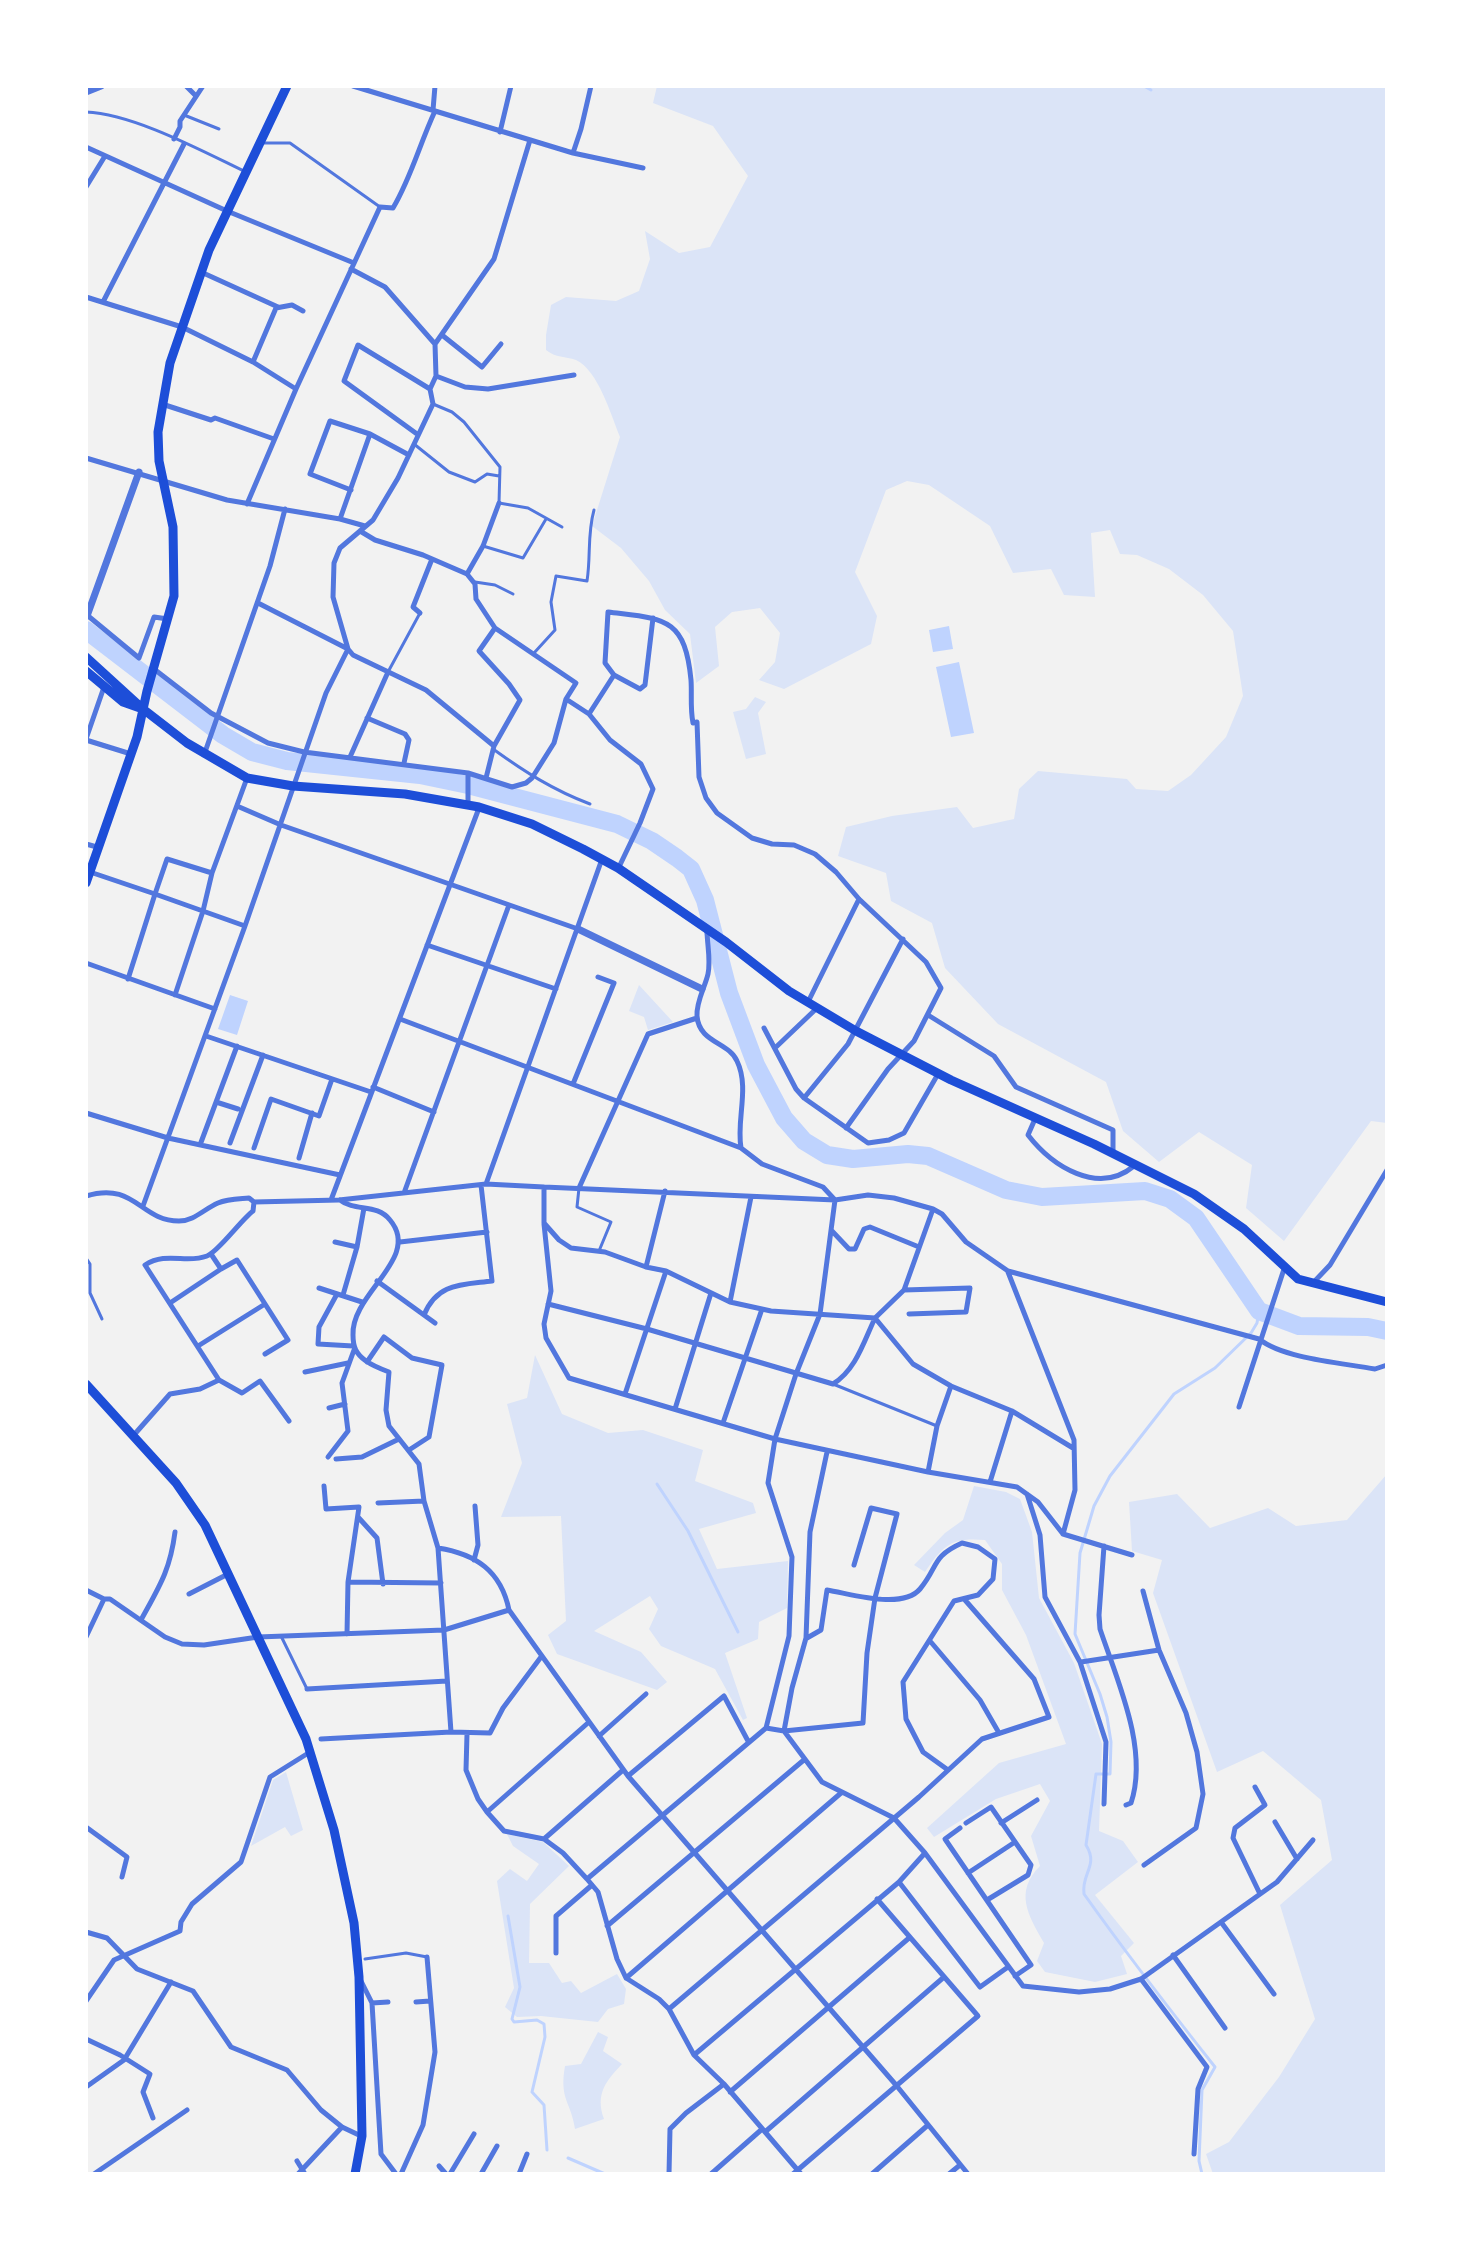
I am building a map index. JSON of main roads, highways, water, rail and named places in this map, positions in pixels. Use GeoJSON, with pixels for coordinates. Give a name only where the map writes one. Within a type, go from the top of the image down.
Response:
{"type":"FeatureCollection","features":[{"type":"Feature","properties":{"kind":"main road"},"geometry":{"type":"LineString","coordinates":[[86,883],[131,754],[169,619],[176,578],[174,538],[159,461],[158,432],[170,363],[201,272],[287,86]]}},
{"type":"Feature","properties":{"kind":"main road"},"geometry":{"type":"LineString","coordinates":[[86,657],[143,709],[204,755],[247,778],[293,786],[472,802],[532,824],[618,868],[812,1005],[856,1031],[938,1073],[1170,1181],[1220,1210],[1298,1279],[1387,1302]]}},
{"type":"Feature","properties":{"kind":"main road"},"geometry":{"type":"LineString","coordinates":[[86,671],[123,702],[143,709]]}},
{"type":"Feature","properties":{"kind":"main road"},"geometry":{"type":"LineString","coordinates":[[86,1384],[176,1483],[205,1525],[310,1752],[334,1830],[354,1923],[359,1977],[362,2136],[355,2174]]}},
{"type":"Feature","properties":{"kind":"water"},"geometry":{"type":"Polygon","coordinates":[[[949,626],[953,649],[933,652],[929,630],[949,626]]]}},
{"type":"Feature","properties":{"kind":"water"},"geometry":{"type":"Polygon","coordinates":[[[959,662],[974,733],[951,737],[936,667],[959,662]]]}},
{"type":"Feature","properties":{"kind":"water"},"geometry":{"type":"Polygon","coordinates":[[[230,995],[248,1001],[237,1035],[218,1029],[230,995]]]}},
{"type":"Feature","properties":{"kind":"waterway"},"geometry":{"type":"LineString","coordinates":[[1144,86],[1151,90]]}},
{"type":"Feature","properties":{"kind":"waterway"},"geometry":{"type":"LineString","coordinates":[[86,630],[223,735],[252,752],[287,761],[420,775],[468,785],[617,824],[652,841],[677,858],[691,869],[705,900],[729,993],[756,1065],[784,1118],[804,1141],[827,1155],[853,1159],[908,1154],[928,1156],[1006,1190],[1042,1197],[1145,1191],[1170,1199],[1196,1218],[1259,1311],[1299,1326],[1368,1327],[1387,1331]]}},
{"type":"Feature","properties":{"kind":"waterway"},"geometry":{"type":"LineString","coordinates":[[1202,2174],[1199,2161],[1202,2090],[1215,2067],[1084,1894],[1091,1859],[1086,1845],[1096,1774],[1110,1774],[1111,1742],[1100,1694],[1075,1634],[1080,1553],[1094,1506],[1110,1476],[1174,1394],[1215,1368],[1251,1333],[1259,1311]]}},
{"type":"Feature","properties":{"kind":"waterway"},"geometry":{"type":"LineString","coordinates":[[657,1484],[688,1531],[738,1632]]}},
{"type":"Feature","properties":{"kind":"waterway"},"geometry":{"type":"LineString","coordinates":[[508,1916],[520,1987],[512,2019],[514,2022],[537,2020],[544,2024],[545,2037],[532,2092],[544,2105],[547,2150]]}},
{"type":"Feature","properties":{"kind":"waterway"},"geometry":{"type":"LineString","coordinates":[[568,2158],[605,2174]]}}]}
